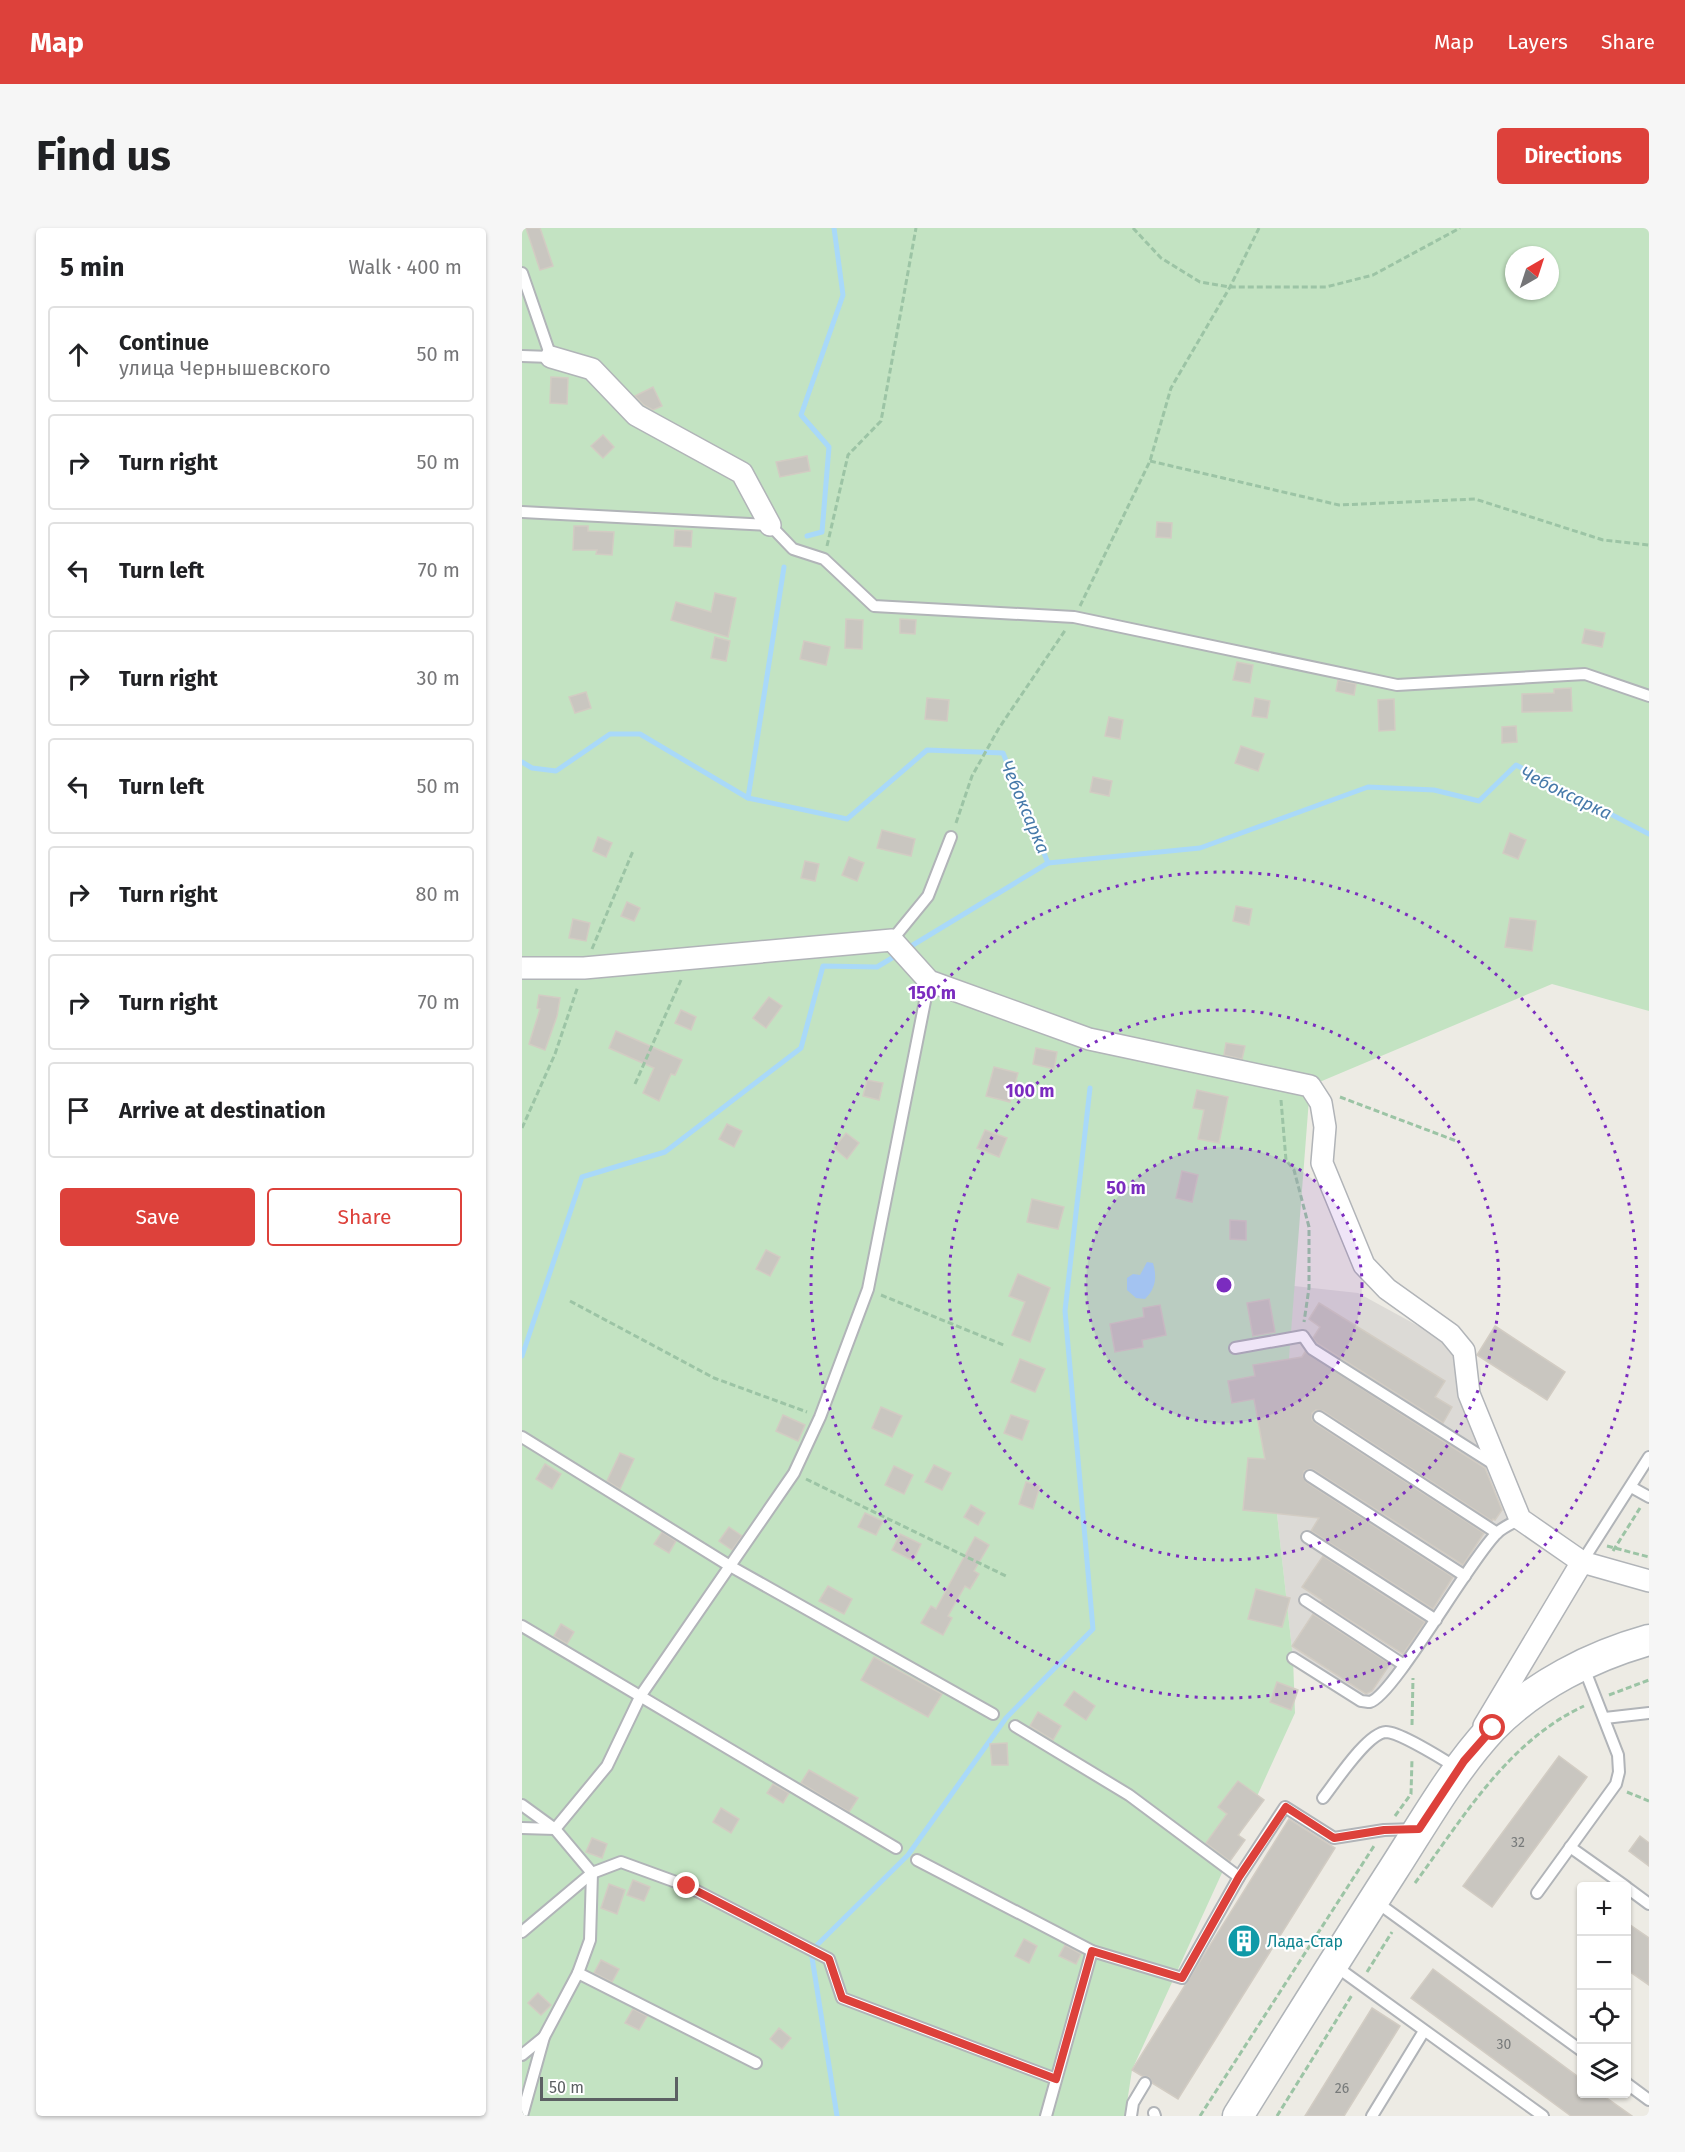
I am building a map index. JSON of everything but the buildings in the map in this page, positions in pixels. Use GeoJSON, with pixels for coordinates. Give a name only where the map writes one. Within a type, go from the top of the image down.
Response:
{"type":"FeatureCollection","features":[{"type":"Feature","properties":{"kind":"street"},"geometry":{"type":"LineString","coordinates":[[551,357],[592,369],[636,415],[742,473],[770,525]]}},
{"type":"Feature","properties":{"kind":"street"},"geometry":{"type":"LineString","coordinates":[[522,968],[584,968],[891,940],[929,981],[1089,1039],[1310,1086],[1321,1103],[1324,1119],[1322,1163],[1364,1265],[1387,1289],[1450,1334],[1464,1351],[1469,1394],[1520,1519],[1581,1562],[1649,1581]]}},
{"type":"Feature","properties":{"kind":"street"},"geometry":{"type":"LineString","coordinates":[[1238,2116],[1333,1965],[1385,1908],[1419,1829],[1462,1765],[1581,1562]]}},
{"type":"Feature","properties":{"kind":"street"},"geometry":{"type":"LineString","coordinates":[[1462,1765],[1493,1728],[1518,1705],[1549,1684],[1583,1665],[1649,1640]]}},
{"type":"Feature","properties":{"kind":"lane"},"geometry":{"type":"LineString","coordinates":[[522,273],[551,357],[522,356]]}},
{"type":"Feature","properties":{"kind":"lane"},"geometry":{"type":"LineString","coordinates":[[522,512],[770,525],[793,549],[824,559],[874,606],[1074,617],[1397,685],[1585,674],[1649,696]]}},
{"type":"Feature","properties":{"kind":"lane"},"geometry":{"type":"LineString","coordinates":[[891,940],[928,896],[951,837]]}},
{"type":"Feature","properties":{"kind":"lane"},"geometry":{"type":"LineString","coordinates":[[555,1829],[607,1766],[641,1695],[794,1473],[820,1417],[868,1289],[929,981]]}},
{"type":"Feature","properties":{"kind":"lane"},"geometry":{"type":"LineString","coordinates":[[1235,1348],[1303,1336],[1312,1349],[1500,1468]]}},
{"type":"Feature","properties":{"kind":"lane"},"geometry":{"type":"LineString","coordinates":[[1319,1417],[1497,1533]]}},
{"type":"Feature","properties":{"kind":"lane"},"geometry":{"type":"LineString","coordinates":[[522,1437],[730,1566],[993,1714]]}},
{"type":"Feature","properties":{"kind":"lane"},"geometry":{"type":"LineString","coordinates":[[1581,1562],[1649,1457]]}},
{"type":"Feature","properties":{"kind":"lane"},"geometry":{"type":"LineString","coordinates":[[1310,1476],[1465,1575]]}},
{"type":"Feature","properties":{"kind":"lane"},"geometry":{"type":"LineString","coordinates":[[1631,1487],[1649,1497]]}},
{"type":"Feature","properties":{"kind":"lane"},"geometry":{"type":"LineString","coordinates":[[1293,1658],[1361,1701],[1371,1702],[1379,1696],[1404,1665],[1465,1575],[1497,1533],[1520,1519]]}},
{"type":"Feature","properties":{"kind":"lane"},"geometry":{"type":"LineString","coordinates":[[1307,1537],[1436,1620]]}},
{"type":"Feature","properties":{"kind":"lane"},"geometry":{"type":"LineString","coordinates":[[1305,1600],[1404,1665]]}},
{"type":"Feature","properties":{"kind":"lane"},"geometry":{"type":"LineString","coordinates":[[522,1626],[896,1848]]}},
{"type":"Feature","properties":{"kind":"lane"},"geometry":{"type":"LineString","coordinates":[[1537,1893],[1616,1784],[1619,1772],[1618,1755],[1583,1665]]}},
{"type":"Feature","properties":{"kind":"lane"},"geometry":{"type":"LineString","coordinates":[[1605,1718],[1649,1713]]}},
{"type":"Feature","properties":{"kind":"lane"},"geometry":{"type":"LineString","coordinates":[[1015,1726],[1129,1795],[1239,1877]]}},
{"type":"Feature","properties":{"kind":"lane"},"geometry":{"type":"LineString","coordinates":[[1323,1798],[1367,1743],[1380,1733],[1389,1732],[1462,1765]]}},
{"type":"Feature","properties":{"kind":"lane"},"geometry":{"type":"LineString","coordinates":[[522,1805],[555,1829],[592,1873],[590,1940],[578,1972],[544,2037],[522,2116]]}},
{"type":"Feature","properties":{"kind":"lane"},"geometry":{"type":"LineString","coordinates":[[918,1860],[1092,1951],[1182,1978],[1239,1877],[1286,1807],[1334,1838],[1384,1830],[1419,1829]]}},
{"type":"Feature","properties":{"kind":"lane"},"geometry":{"type":"LineString","coordinates":[[522,1828],[555,1829]]}},
{"type":"Feature","properties":{"kind":"lane"},"geometry":{"type":"LineString","coordinates":[[1570,1846],[1619,1882]]}},
{"type":"Feature","properties":{"kind":"lane"},"geometry":{"type":"LineString","coordinates":[[522,1932],[592,1873],[621,1862],[687,1886],[829,1959],[842,1998],[1056,2079]]}},
{"type":"Feature","properties":{"kind":"lane"},"geometry":{"type":"LineString","coordinates":[[1631,1891],[1649,1904]]}},
{"type":"Feature","properties":{"kind":"lane"},"geometry":{"type":"LineString","coordinates":[[1385,1908],[1577,2048]]}},
{"type":"Feature","properties":{"kind":"lane"},"geometry":{"type":"LineString","coordinates":[[1046,2116],[1092,1951]]}},
{"type":"Feature","properties":{"kind":"lane"},"geometry":{"type":"LineString","coordinates":[[1333,1965],[1543,2116]]}},
{"type":"Feature","properties":{"kind":"lane"},"geometry":{"type":"LineString","coordinates":[[578,1972],[756,2063]]}},
{"type":"Feature","properties":{"kind":"lane"},"geometry":{"type":"LineString","coordinates":[[1372,2116],[1424,2031]]}},
{"type":"Feature","properties":{"kind":"lane"},"geometry":{"type":"LineString","coordinates":[[522,2055],[544,2037]]}},
{"type":"Feature","properties":{"kind":"lane"},"geometry":{"type":"LineString","coordinates":[[1131,2116],[1133,2103],[1145,2083]]}},
{"type":"Feature","properties":{"kind":"lane"},"geometry":{"type":"LineString","coordinates":[[1631,2087],[1649,2100]]}},
{"type":"Feature","properties":{"kind":"path"},"geometry":{"type":"LineString","coordinates":[[824,559],[848,455],[881,421],[916,228]]}},
{"type":"Feature","properties":{"kind":"path"},"geometry":{"type":"LineString","coordinates":[[1133,228],[1161,258],[1200,282],[1230,287],[1326,287],[1373,275],[1460,228]]}},
{"type":"Feature","properties":{"kind":"path"},"geometry":{"type":"LineString","coordinates":[[951,837],[972,776],[999,728],[1074,617],[1150,461],[1171,388],[1230,287],[1259,228]]}},
{"type":"Feature","properties":{"kind":"path"},"geometry":{"type":"LineString","coordinates":[[1150,461],[1339,505],[1475,499],[1604,540],[1649,545]]}},
{"type":"Feature","properties":{"kind":"path"},"geometry":{"type":"LineString","coordinates":[[522,1128],[555,1054],[584,968],[633,851]]}},
{"type":"Feature","properties":{"kind":"path"},"geometry":{"type":"LineString","coordinates":[[635,1084],[690,959]]}},
{"type":"Feature","properties":{"kind":"path"},"geometry":{"type":"LineString","coordinates":[[1279,1079],[1286,1160],[1294,1170],[1309,1227],[1309,1288],[1303,1336]]}},
{"type":"Feature","properties":{"kind":"path"},"geometry":{"type":"LineString","coordinates":[[1310,1086],[1459,1143]]}},
{"type":"Feature","properties":{"kind":"path"},"geometry":{"type":"LineString","coordinates":[[868,1289],[1006,1346]]}},
{"type":"Feature","properties":{"kind":"path"},"geometry":{"type":"LineString","coordinates":[[570,1301],[714,1378],[820,1417]]}},
{"type":"Feature","properties":{"kind":"path"},"geometry":{"type":"LineString","coordinates":[[794,1473],[1008,1577]]}},
{"type":"Feature","properties":{"kind":"path"},"geometry":{"type":"LineString","coordinates":[[1594,1543],[1649,1557]]}},
{"type":"Feature","properties":{"kind":"path"},"geometry":{"type":"LineString","coordinates":[[1200,2116],[1384,1830],[1411,1794],[1413,1674],[1404,1665]]}},
{"type":"Feature","properties":{"kind":"path"},"geometry":{"type":"LineString","coordinates":[[1414,1884],[1490,1781],[1522,1747],[1563,1716],[1649,1680]]}},
{"type":"Feature","properties":{"kind":"path"},"geometry":{"type":"LineString","coordinates":[[1616,1784],[1632,1795],[1649,1801]]}},
{"type":"Feature","properties":{"kind":"path"},"geometry":{"type":"LineString","coordinates":[[1277,2116],[1392,1934],[1385,1908]]}},
{"type":"Feature","properties":{"kind":"shaded area"},"geometry":{"type":"Polygon","coordinates":[[[1294,1286],[1358,1293],[1464,1351],[1520,1519],[1497,1533],[1371,1702],[1293,1658],[1277,1514],[1294,1286]]]}},
{"type":"Feature","properties":{"kind":"green space"},"geometry":{"type":"Polygon","coordinates":[[[522,228],[1649,228],[1649,1011],[1552,984],[1310,1086],[1277,1514],[1293,1658],[1295,1713],[1132,2070],[1125,2116],[522,2116],[522,228]]]}},
{"type":"Feature","properties":{"kind":"water"},"geometry":{"type":"Polygon","coordinates":[[[1147,1262],[1153,1263],[1155,1278],[1153,1286],[1145,1299],[1136,1298],[1127,1290],[1127,1278],[1133,1274],[1140,1275],[1147,1262]]]}},
{"type":"Feature","properties":{"kind":"waterway"},"geometry":{"type":"LineString","coordinates":[[807,536],[822,532],[829,447],[801,415],[843,295],[834,228]]}},
{"type":"Feature","properties":{"kind":"waterway"},"geometry":{"type":"LineString","coordinates":[[748,798],[784,567]]}},
{"type":"Feature","properties":{"kind":"waterway","name":"Чебоксарка"},"geometry":{"type":"LineString","coordinates":[[522,762],[532,768],[556,771],[610,734],[640,734],[748,798],[847,819],[927,750],[1003,753],[1048,863],[1200,848],[1368,787],[1434,790],[1479,801],[1516,765],[1649,834]]}},
{"type":"Feature","properties":{"kind":"waterway"},"geometry":{"type":"LineString","coordinates":[[908,948],[1048,863]]}},
{"type":"Feature","properties":{"kind":"waterway"},"geometry":{"type":"LineString","coordinates":[[522,1356],[582,1177],[665,1152],[801,1048],[823,966],[877,967],[897,955]]}},
{"type":"Feature","properties":{"kind":"waterway"},"geometry":{"type":"LineString","coordinates":[[837,2116],[811,1951],[908,1855],[1006,1718],[1093,1629],[1065,1311],[1090,1088]]}},
{"type":"Feature","properties":{"kind":"place","name":"Лада-Стар"},"geometry":{"type":"Point","coordinates":[1244,1941]}},
{"type":"Feature","properties":{"kind":"route"},"geometry":{"type":"LineString","coordinates":[[687,1886],[829,1959],[842,1998],[1056,2079],[1092,1951],[1182,1978],[1239,1877],[1286,1807],[1334,1838],[1384,1830],[1419,1829],[1464,1761],[1493,1728]]}}]}
